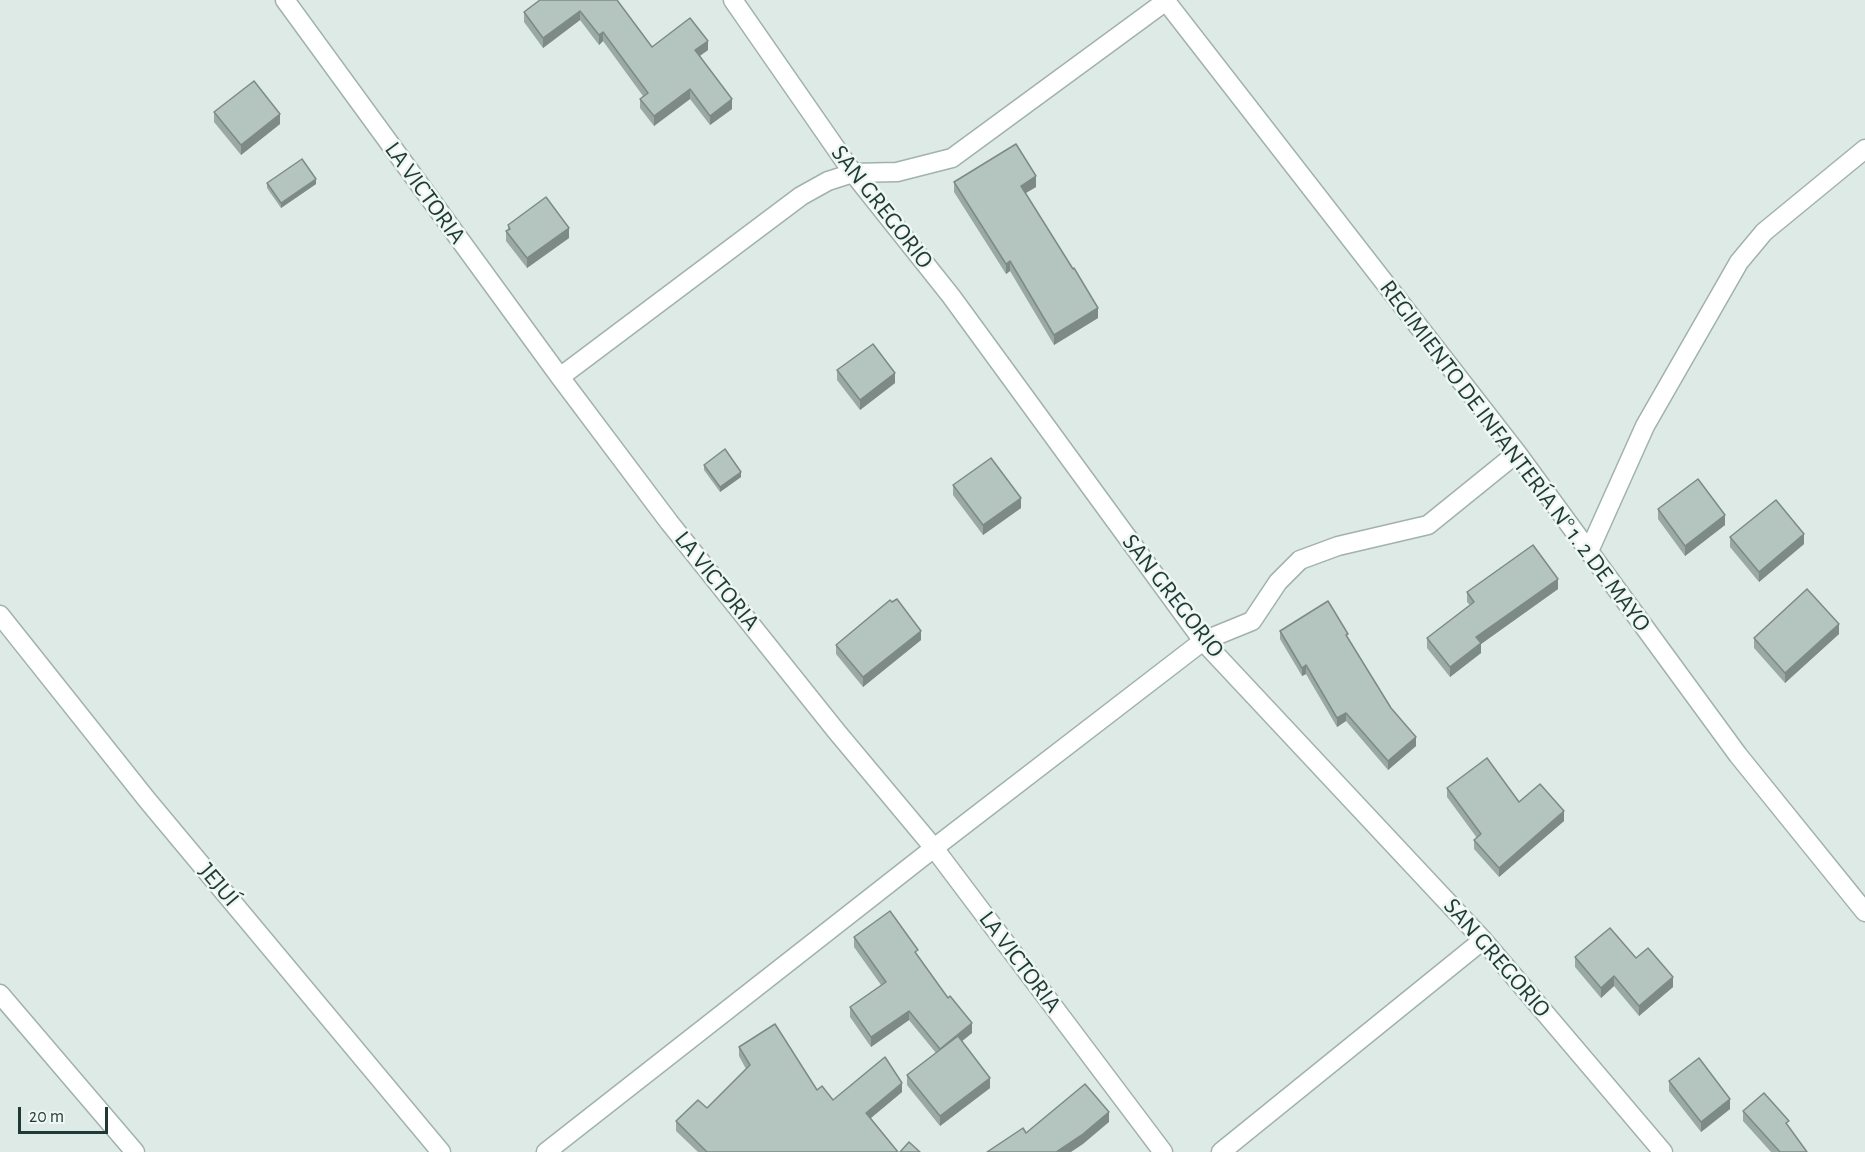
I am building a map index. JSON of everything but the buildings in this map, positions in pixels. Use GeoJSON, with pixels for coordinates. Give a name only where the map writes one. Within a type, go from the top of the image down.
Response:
{"type":"FeatureCollection","features":[{"type":"Feature","properties":{"kind":"street","name":"LA VICTORIA"},"geometry":{"type":"LineString","coordinates":[[285,0],[560,377],[669,522],[837,732],[934,848],[1163,1152]]}},
{"type":"Feature","properties":{"kind":"street","name":"SAN GREGORIO"},"geometry":{"type":"LineString","coordinates":[[733,0],[853,172],[951,296],[1203,641],[1483,940],[1663,1152]]}},
{"type":"Feature","properties":{"kind":"street"},"geometry":{"type":"LineString","coordinates":[[560,377],[801,196],[828,181],[853,172],[897,172],[952,158],[1165,1]]}},
{"type":"Feature","properties":{"kind":"street","name":"REGIMIENTO DE INFANTERÍA N° 1. 2 DE MAYO"},"geometry":{"type":"LineString","coordinates":[[1165,1],[1517,453],[1738,755],[1865,912]]}},
{"type":"Feature","properties":{"kind":"street"},"geometry":{"type":"LineString","coordinates":[[1589,551],[1645,426],[1738,262],[1764,232],[1865,149]]}},
{"type":"Feature","properties":{"kind":"street"},"geometry":{"type":"LineString","coordinates":[[546,1152],[1203,641],[1252,621],[1278,582],[1300,560],[1338,546],[1428,525],[1517,453]]}},
{"type":"Feature","properties":{"kind":"street","name":"JEJUÍ"},"geometry":{"type":"LineString","coordinates":[[0,615],[148,801],[441,1152]]}},
{"type":"Feature","properties":{"kind":"street"},"geometry":{"type":"LineString","coordinates":[[1221,1152],[1483,940]]}},
{"type":"Feature","properties":{"kind":"street"},"geometry":{"type":"LineString","coordinates":[[0,994],[135,1152]]}}]}
